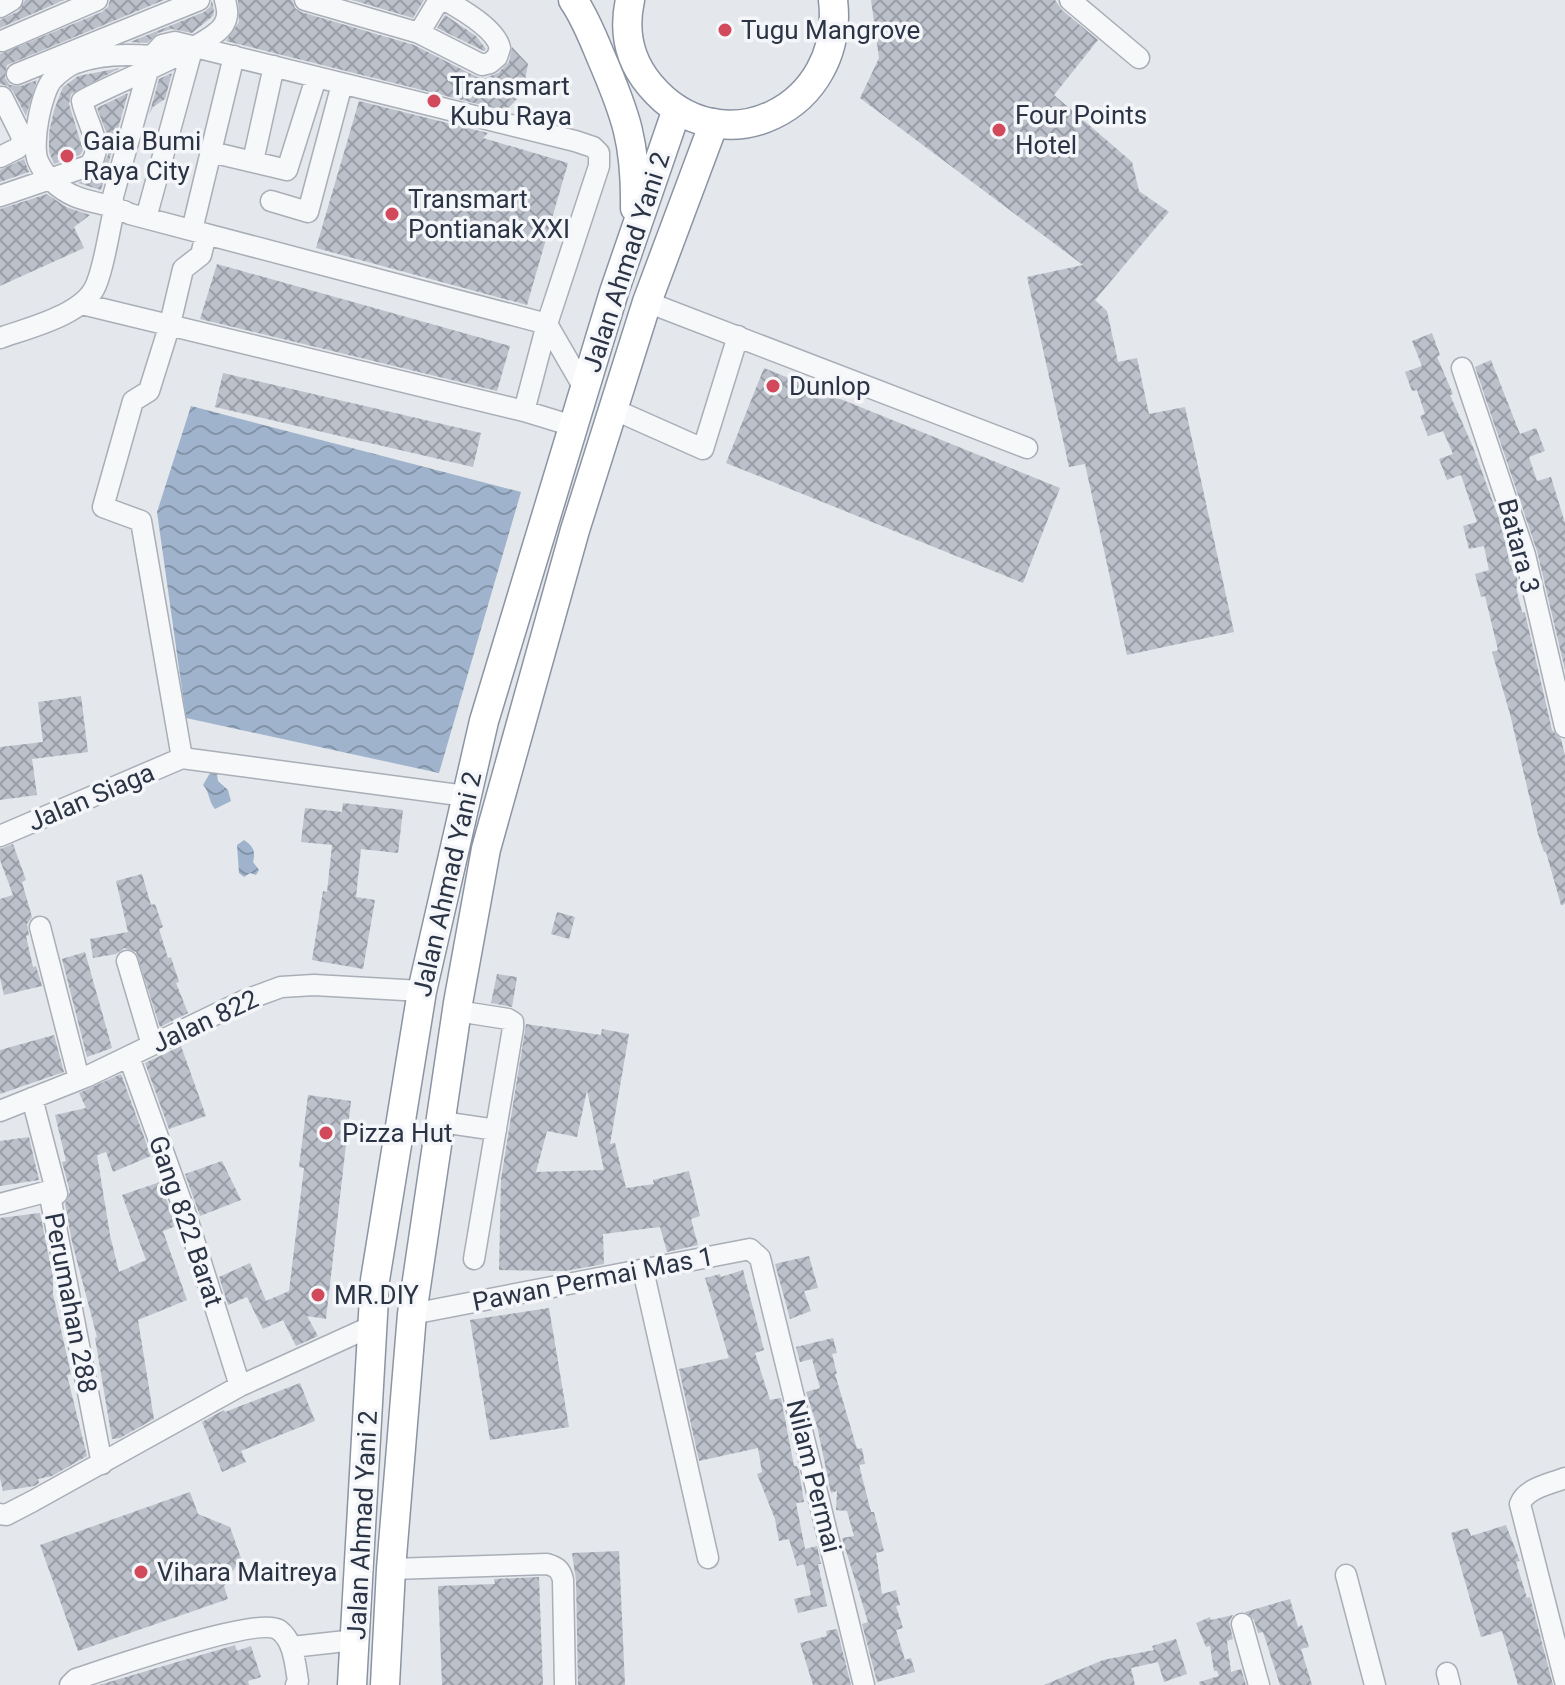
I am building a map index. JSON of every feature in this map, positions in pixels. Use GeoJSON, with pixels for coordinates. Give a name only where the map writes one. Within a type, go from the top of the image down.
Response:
{"type":"FeatureCollection","features":[{"type":"Feature","properties":{"kind":"highway"},"geometry":{"type":"LineString","coordinates":[[573,0],[595,42],[630,130],[635,178],[634,229]]}},
{"type":"Feature","properties":{"kind":"highway"},"geometry":{"type":"LineString","coordinates":[[630,0],[625,22],[630,49],[641,74],[659,95],[677,109],[714,123],[740,124],[765,118],[788,107],[808,91],[823,70],[832,46],[835,21],[833,0]]}},
{"type":"Feature","properties":{"kind":"highway","name":"Jalan Ahmad Yani 2"},"geometry":{"type":"LineString","coordinates":[[347,1683],[355,1640],[375,1280],[422,991],[484,721],[634,229],[677,109]]}},
{"type":"Feature","properties":{"kind":"highway","name":"Jalan Ahmad Yani 2"},"geometry":{"type":"LineString","coordinates":[[385,1685],[391,1569],[412,1314],[457,1011],[486,849],[575,530],[613,409],[647,302],[714,123]]}},
{"type":"Feature","properties":{"kind":"street"},"geometry":{"type":"LineString","coordinates":[[0,7],[12,0]]}},
{"type":"Feature","properties":{"kind":"street"},"geometry":{"type":"LineString","coordinates":[[0,157],[18,148],[23,139],[1,97],[14,86],[17,74],[1,39],[97,0]]}},
{"type":"Feature","properties":{"kind":"street"},"geometry":{"type":"LineString","coordinates":[[17,74],[199,0]]}},
{"type":"Feature","properties":{"kind":"street"},"geometry":{"type":"LineString","coordinates":[[82,101],[217,33],[225,24],[228,13],[225,0]]}},
{"type":"Feature","properties":{"kind":"street"},"geometry":{"type":"LineString","coordinates":[[305,0],[344,5],[419,33],[482,65],[497,57],[500,48],[496,37],[465,11],[442,0],[419,33]]}},
{"type":"Feature","properties":{"kind":"street"},"geometry":{"type":"LineString","coordinates":[[1070,0],[1139,58]]}},
{"type":"Feature","properties":{"kind":"street"},"geometry":{"type":"LineString","coordinates":[[0,338],[68,312],[82,304],[96,287],[115,206],[112,200],[152,56],[162,45],[175,42],[575,141],[593,147],[599,153],[599,166],[547,324],[524,411]]}},
{"type":"Feature","properties":{"kind":"street"},"geometry":{"type":"LineString","coordinates":[[146,218],[193,46]]}},
{"type":"Feature","properties":{"kind":"street"},"geometry":{"type":"LineString","coordinates":[[152,56],[121,53],[72,65],[53,79],[45,93],[36,133],[37,159],[49,178],[65,193],[90,203],[115,206],[146,218],[547,324],[584,388]]}},
{"type":"Feature","properties":{"kind":"street"},"geometry":{"type":"LineString","coordinates":[[234,56],[211,152],[199,232],[201,255],[183,269],[149,391],[133,401],[103,507],[141,521],[182,758],[466,796]]}},
{"type":"Feature","properties":{"kind":"street"},"geometry":{"type":"LineString","coordinates":[[0,196],[88,166],[95,159],[98,149],[82,101],[53,60]]}},
{"type":"Feature","properties":{"kind":"street"},"geometry":{"type":"LineString","coordinates":[[253,161],[274,66]]}},
{"type":"Feature","properties":{"kind":"street"},"geometry":{"type":"LineString","coordinates":[[211,152],[287,170],[316,78]]}},
{"type":"Feature","properties":{"kind":"street"},"geometry":{"type":"LineString","coordinates":[[271,201],[308,212],[342,84]]}},
{"type":"Feature","properties":{"kind":"street"},"geometry":{"type":"LineString","coordinates":[[647,302],[1027,448]]}},
{"type":"Feature","properties":{"kind":"street"},"geometry":{"type":"LineString","coordinates":[[82,304],[524,411],[573,426]]}},
{"type":"Feature","properties":{"kind":"street"},"geometry":{"type":"LineString","coordinates":[[613,409],[703,449],[738,336]]}},
{"type":"Feature","properties":{"kind":"street","name":"Batara 3"},"geometry":{"type":"LineString","coordinates":[[1462,368],[1525,555],[1565,727]]}},
{"type":"Feature","properties":{"kind":"street","name":"Jalan Siaga"},"geometry":{"type":"LineString","coordinates":[[0,836],[182,758]]}},
{"type":"Feature","properties":{"kind":"street"},"geometry":{"type":"LineString","coordinates":[[40,927],[79,1079]]}},
{"type":"Feature","properties":{"kind":"street"},"geometry":{"type":"LineString","coordinates":[[127,961],[152,1045]]}},
{"type":"Feature","properties":{"kind":"street","name":"Jalan 822"},"geometry":{"type":"LineString","coordinates":[[0,1111],[129,1057],[243,1001],[281,987],[314,985],[422,991]]}},
{"type":"Feature","properties":{"kind":"street"},"geometry":{"type":"LineString","coordinates":[[457,1011],[513,1022],[474,1259]]}},
{"type":"Feature","properties":{"kind":"street","name":"Gang 822 Barat"},"geometry":{"type":"LineString","coordinates":[[129,1057],[186,1215],[240,1386]]}},
{"type":"Feature","properties":{"kind":"street"},"geometry":{"type":"LineString","coordinates":[[32,1098],[57,1194]]}},
{"type":"Feature","properties":{"kind":"street"},"geometry":{"type":"LineString","coordinates":[[442,1122],[496,1130]]}},
{"type":"Feature","properties":{"kind":"street","name":"Perumahan 288"},"geometry":{"type":"LineString","coordinates":[[0,1204],[49,1191],[102,1464]]}},
{"type":"Feature","properties":{"kind":"street","name":"Pawan Permai Mas 1"},"geometry":{"type":"LineString","coordinates":[[412,1314],[750,1249],[760,1258],[761,1268]]}},
{"type":"Feature","properties":{"kind":"street","name":"Nilam Permai"},"geometry":{"type":"LineString","coordinates":[[761,1268],[864,1685]]}},
{"type":"Feature","properties":{"kind":"street"},"geometry":{"type":"LineString","coordinates":[[643,1270],[708,1558]]}},
{"type":"Feature","properties":{"kind":"street"},"geometry":{"type":"LineString","coordinates":[[0,1514],[6,1515],[102,1464],[240,1386],[372,1326]]}},
{"type":"Feature","properties":{"kind":"street"},"geometry":{"type":"LineString","coordinates":[[1565,1478],[1523,1496],[1520,1504],[1565,1681]]}},
{"type":"Feature","properties":{"kind":"street"},"geometry":{"type":"LineString","coordinates":[[391,1569],[547,1564],[556,1567],[563,1580],[565,1685]]}},
{"type":"Feature","properties":{"kind":"street"},"geometry":{"type":"LineString","coordinates":[[1346,1575],[1375,1685]]}},
{"type":"Feature","properties":{"kind":"street"},"geometry":{"type":"LineString","coordinates":[[1242,1624],[1259,1685]]}},
{"type":"Feature","properties":{"kind":"street"},"geometry":{"type":"LineString","coordinates":[[70,1685],[76,1679],[224,1633],[275,1628],[292,1647],[298,1681],[296,1685]]}},
{"type":"Feature","properties":{"kind":"street"},"geometry":{"type":"LineString","coordinates":[[292,1647],[355,1640]]}},
{"type":"Feature","properties":{"kind":"water"},"geometry":{"type":"Polygon","coordinates":[[[191,406],[521,492],[439,773],[186,718],[157,512],[191,406]]]}},
{"type":"Feature","properties":{"kind":"water"},"geometry":{"type":"Polygon","coordinates":[[[210,773],[217,774],[218,781],[228,790],[231,801],[215,809],[203,785],[210,773]]]}},
{"type":"Feature","properties":{"kind":"water"},"geometry":{"type":"Polygon","coordinates":[[[244,840],[253,849],[253,862],[259,870],[256,875],[250,873],[244,877],[239,873],[237,845],[244,840]]]}},
{"type":"Feature","properties":{"kind":"building"},"geometry":{"type":"Polygon","coordinates":[[[25,0],[64,0],[0,28],[0,20],[19,11],[25,0]]]}},
{"type":"Feature","properties":{"kind":"building"},"geometry":{"type":"Polygon","coordinates":[[[110,0],[164,0],[7,65],[5,78],[10,85],[21,86],[37,80],[26,116],[13,91],[0,84],[0,54],[102,12],[110,0]]]}},
{"type":"Feature","properties":{"kind":"building"},"geometry":{"type":"Polygon","coordinates":[[[212,0],[213,16],[192,33],[172,29],[158,33],[147,43],[130,42],[204,12],[212,0]]]}},
{"type":"Feature","properties":{"kind":"building"},"geometry":{"type":"Polygon","coordinates":[[[238,0],[292,0],[301,12],[414,45],[477,77],[485,78],[498,73],[509,62],[512,47],[528,64],[523,92],[506,111],[226,41],[239,22],[238,0]]]}},
{"type":"Feature","properties":{"kind":"building"},"geometry":{"type":"Polygon","coordinates":[[[352,0],[424,0],[413,18],[352,0]]]}},
{"type":"Feature","properties":{"kind":"building"},"geometry":{"type":"Polygon","coordinates":[[[871,0],[1055,0],[1062,10],[1098,40],[1054,95],[1132,162],[1139,191],[1169,212],[1095,300],[1107,311],[1118,362],[1137,358],[1149,414],[1185,407],[1234,632],[1127,655],[1085,464],[1069,467],[1027,277],[1083,265],[860,98],[879,58],[871,0]]]}},
{"type":"Feature","properties":{"kind":"building"},"geometry":{"type":"Polygon","coordinates":[[[445,15],[476,36],[486,49],[484,51],[437,28],[445,15]]]}},
{"type":"Feature","properties":{"kind":"building"},"geometry":{"type":"Polygon","coordinates":[[[120,68],[71,94],[69,104],[83,150],[80,155],[54,164],[49,152],[49,133],[63,87],[78,76],[120,68]]]}},
{"type":"Feature","properties":{"kind":"building"},"geometry":{"type":"Polygon","coordinates":[[[172,73],[165,99],[153,107],[149,115],[159,79],[172,73]]]}},
{"type":"Feature","properties":{"kind":"building"},"geometry":{"type":"Polygon","coordinates":[[[128,93],[101,190],[78,183],[98,174],[108,155],[106,132],[97,108],[128,93]]]}},
{"type":"Feature","properties":{"kind":"building"},"geometry":{"type":"Polygon","coordinates":[[[359,101],[488,133],[483,138],[568,163],[527,305],[316,248],[359,101]]]}},
{"type":"Feature","properties":{"kind":"building"},"geometry":{"type":"Polygon","coordinates":[[[24,159],[29,172],[0,182],[0,170],[24,159]]]}},
{"type":"Feature","properties":{"kind":"building"},"geometry":{"type":"Polygon","coordinates":[[[47,194],[66,207],[90,215],[74,227],[84,248],[0,286],[0,209],[47,194]]]}},
{"type":"Feature","properties":{"kind":"building"},"geometry":{"type":"Polygon","coordinates":[[[217,264],[510,346],[497,391],[200,319],[217,264]]]}},
{"type":"Feature","properties":{"kind":"building"},"geometry":{"type":"Polygon","coordinates":[[[1432,333],[1440,355],[1437,357],[1453,394],[1450,395],[1473,447],[1503,530],[1510,565],[1514,564],[1519,588],[1516,588],[1522,612],[1525,613],[1552,730],[1561,739],[1565,756],[1565,904],[1561,905],[1538,834],[1492,652],[1498,650],[1485,596],[1481,597],[1475,574],[1489,570],[1484,546],[1469,549],[1463,526],[1477,522],[1461,475],[1447,480],[1439,459],[1453,454],[1443,431],[1428,436],[1420,416],[1425,414],[1417,390],[1412,391],[1405,372],[1422,366],[1412,341],[1432,333]]]}},
{"type":"Feature","properties":{"kind":"building"},"geometry":{"type":"Polygon","coordinates":[[[1491,360],[1520,434],[1536,428],[1545,451],[1529,457],[1537,481],[1551,477],[1565,523],[1565,670],[1537,551],[1475,367],[1491,360]]]}},
{"type":"Feature","properties":{"kind":"building"},"geometry":{"type":"Polygon","coordinates":[[[764,368],[1060,488],[1023,583],[726,463],[764,368]]]}},
{"type":"Feature","properties":{"kind":"building"},"geometry":{"type":"Polygon","coordinates":[[[223,373],[481,433],[473,467],[215,407],[223,373]]]}},
{"type":"Feature","properties":{"kind":"building"},"geometry":{"type":"Polygon","coordinates":[[[81,696],[88,752],[32,759],[37,795],[0,800],[0,747],[43,742],[38,702],[81,696]]]}},
{"type":"Feature","properties":{"kind":"building"},"geometry":{"type":"Polygon","coordinates":[[[343,803],[403,810],[398,853],[361,849],[356,897],[375,900],[363,969],[312,960],[323,891],[327,892],[332,845],[301,842],[305,808],[342,812],[343,803]]]}},
{"type":"Feature","properties":{"kind":"building"},"geometry":{"type":"Polygon","coordinates":[[[13,844],[26,880],[22,882],[32,917],[27,924],[29,935],[26,936],[33,967],[36,966],[42,986],[4,995],[0,978],[0,899],[13,895],[0,860],[0,849],[13,844]]]}},
{"type":"Feature","properties":{"kind":"building"},"geometry":{"type":"Polygon","coordinates":[[[142,874],[151,905],[155,904],[163,927],[159,929],[188,1013],[160,1027],[136,952],[124,948],[116,954],[93,958],[90,939],[128,932],[116,881],[142,874]]]}},
{"type":"Feature","properties":{"kind":"building"},"geometry":{"type":"Polygon","coordinates":[[[557,912],[575,917],[569,939],[551,934],[557,912]]]}},
{"type":"Feature","properties":{"kind":"building"},"geometry":{"type":"Polygon","coordinates":[[[85,952],[112,1048],[87,1057],[62,959],[85,952]]]}},
{"type":"Feature","properties":{"kind":"building"},"geometry":{"type":"Polygon","coordinates":[[[497,974],[517,977],[512,1007],[491,1003],[497,974]]]}},
{"type":"Feature","properties":{"kind":"building"},"geometry":{"type":"Polygon","coordinates":[[[526,1024],[601,1035],[602,1029],[629,1034],[610,1144],[615,1143],[626,1188],[654,1184],[653,1180],[689,1171],[700,1216],[691,1219],[698,1245],[667,1252],[660,1227],[603,1234],[604,1264],[565,1271],[499,1270],[501,1179],[526,1024]],[[587,1090],[577,1137],[547,1131],[536,1172],[604,1170],[587,1090]]]}},
{"type":"Feature","properties":{"kind":"building"},"geometry":{"type":"Polygon","coordinates":[[[54,1035],[64,1072],[0,1094],[0,1050],[54,1035]]]}},
{"type":"Feature","properties":{"kind":"building"},"geometry":{"type":"Polygon","coordinates":[[[181,1046],[206,1116],[169,1129],[145,1063],[181,1046]]]}},
{"type":"Feature","properties":{"kind":"building"},"geometry":{"type":"Polygon","coordinates":[[[121,1074],[151,1156],[113,1172],[106,1152],[97,1155],[119,1272],[146,1260],[122,1195],[160,1182],[176,1226],[163,1231],[187,1300],[138,1320],[154,1419],[120,1438],[112,1439],[97,1337],[65,1204],[70,1192],[55,1115],[86,1108],[79,1093],[121,1074]]]}},
{"type":"Feature","properties":{"kind":"building"},"geometry":{"type":"Polygon","coordinates":[[[308,1095],[351,1101],[326,1319],[307,1316],[318,1336],[296,1346],[283,1320],[263,1329],[247,1297],[228,1305],[219,1277],[250,1263],[266,1301],[289,1291],[304,1168],[299,1167],[308,1095]]]}},
{"type":"Feature","properties":{"kind":"building"},"geometry":{"type":"Polygon","coordinates":[[[29,1137],[39,1180],[0,1186],[0,1141],[29,1137]]]}},
{"type":"Feature","properties":{"kind":"building"},"geometry":{"type":"Polygon","coordinates":[[[222,1161],[241,1200],[200,1216],[185,1174],[222,1161]]]}},
{"type":"Feature","properties":{"kind":"building"},"geometry":{"type":"Polygon","coordinates":[[[40,1213],[53,1277],[53,1294],[71,1374],[67,1375],[87,1456],[52,1476],[38,1479],[39,1483],[34,1486],[3,1491],[0,1478],[0,1218],[40,1213]]]}},
{"type":"Feature","properties":{"kind":"building"},"geometry":{"type":"Polygon","coordinates":[[[809,1256],[818,1288],[804,1291],[811,1311],[790,1319],[775,1264],[809,1256]]]}},
{"type":"Feature","properties":{"kind":"building"},"geometry":{"type":"Polygon","coordinates":[[[743,1270],[764,1350],[755,1353],[770,1400],[781,1398],[794,1466],[799,1471],[804,1502],[796,1503],[805,1549],[817,1546],[821,1564],[818,1564],[827,1606],[798,1613],[794,1599],[811,1595],[804,1564],[797,1566],[789,1539],[779,1541],[775,1519],[757,1474],[762,1472],[758,1448],[699,1461],[679,1369],[729,1358],[705,1278],[743,1270]]]}},
{"type":"Feature","properties":{"kind":"building"},"geometry":{"type":"Polygon","coordinates":[[[549,1308],[569,1427],[490,1440],[470,1320],[549,1308]]]}},
{"type":"Feature","properties":{"kind":"building"},"geometry":{"type":"Polygon","coordinates":[[[833,1338],[837,1353],[832,1354],[835,1374],[857,1449],[862,1448],[865,1464],[859,1465],[884,1551],[876,1553],[882,1594],[896,1590],[900,1605],[896,1606],[903,1628],[896,1630],[905,1660],[911,1658],[915,1672],[877,1682],[862,1624],[868,1622],[842,1538],[854,1536],[847,1511],[836,1510],[837,1491],[831,1493],[817,1426],[806,1392],[820,1388],[812,1359],[800,1362],[796,1347],[833,1338]]]}},
{"type":"Feature","properties":{"kind":"building"},"geometry":{"type":"Polygon","coordinates":[[[300,1383],[315,1421],[241,1451],[246,1462],[222,1472],[202,1422],[224,1410],[300,1383]]]}},
{"type":"Feature","properties":{"kind":"building","name":"Vihara Maitreya"},"geometry":{"type":"Polygon","coordinates":[[[190,1492],[198,1514],[230,1527],[241,1558],[224,1586],[228,1599],[78,1651],[40,1545],[190,1492]]]}},
{"type":"Feature","properties":{"kind":"building"},"geometry":{"type":"Polygon","coordinates":[[[1506,1525],[1520,1561],[1516,1562],[1527,1598],[1530,1597],[1553,1685],[1518,1685],[1502,1631],[1481,1637],[1451,1533],[1468,1528],[1471,1536],[1506,1525]]]}},
{"type":"Feature","properties":{"kind":"building"},"geometry":{"type":"Polygon","coordinates":[[[619,1551],[625,1685],[578,1685],[576,1580],[572,1553],[619,1551]]]}},
{"type":"Feature","properties":{"kind":"building"},"geometry":{"type":"Polygon","coordinates":[[[539,1577],[543,1685],[442,1685],[438,1586],[495,1584],[494,1579],[539,1577]]]}},
{"type":"Feature","properties":{"kind":"building"},"geometry":{"type":"Polygon","coordinates":[[[1290,1599],[1298,1627],[1302,1625],[1309,1647],[1301,1649],[1312,1685],[1280,1685],[1263,1632],[1258,1633],[1254,1620],[1245,1612],[1290,1599]]]}},
{"type":"Feature","properties":{"kind":"building"},"geometry":{"type":"Polygon","coordinates":[[[1233,1615],[1229,1622],[1233,1639],[1227,1641],[1231,1672],[1241,1669],[1246,1685],[1200,1685],[1199,1682],[1219,1676],[1214,1671],[1210,1646],[1206,1647],[1196,1623],[1210,1617],[1211,1620],[1233,1615]]]}},
{"type":"Feature","properties":{"kind":"building"},"geometry":{"type":"Polygon","coordinates":[[[837,1629],[851,1685],[813,1685],[800,1643],[827,1636],[826,1631],[837,1629]]]}},
{"type":"Feature","properties":{"kind":"building"},"geometry":{"type":"Polygon","coordinates":[[[1176,1639],[1187,1674],[1164,1682],[1158,1662],[1131,1668],[1135,1685],[1044,1685],[1103,1660],[1154,1650],[1152,1646],[1176,1639]]]}},
{"type":"Feature","properties":{"kind":"building"},"geometry":{"type":"Polygon","coordinates":[[[235,1645],[237,1651],[251,1646],[261,1677],[248,1681],[249,1685],[99,1685],[235,1645]]]}},
{"type":"Feature","properties":{"kind":"place","name":"Tugu Mangrove"},"geometry":{"type":"Point","coordinates":[725,30]}},
{"type":"Feature","properties":{"kind":"place","name":"Transmart Kubu Raya"},"geometry":{"type":"Point","coordinates":[434,101]}},
{"type":"Feature","properties":{"kind":"place","name":"Four Points Hotel"},"geometry":{"type":"Point","coordinates":[999,130]}},
{"type":"Feature","properties":{"kind":"place","name":"Gaia Bumi Raya City"},"geometry":{"type":"Point","coordinates":[67,156]}},
{"type":"Feature","properties":{"kind":"place","name":"Transmart Pontianak XXI"},"geometry":{"type":"Point","coordinates":[392,214]}},
{"type":"Feature","properties":{"kind":"place","name":"Dunlop"},"geometry":{"type":"Point","coordinates":[773,386]}},
{"type":"Feature","properties":{"kind":"place","name":"Pizza Hut"},"geometry":{"type":"Point","coordinates":[326,1133]}},
{"type":"Feature","properties":{"kind":"place","name":"MR.DIY"},"geometry":{"type":"Point","coordinates":[318,1295]}},
{"type":"Feature","properties":{"kind":"place","name":"Vihara Maitreya"},"geometry":{"type":"Point","coordinates":[141,1572]}}]}
